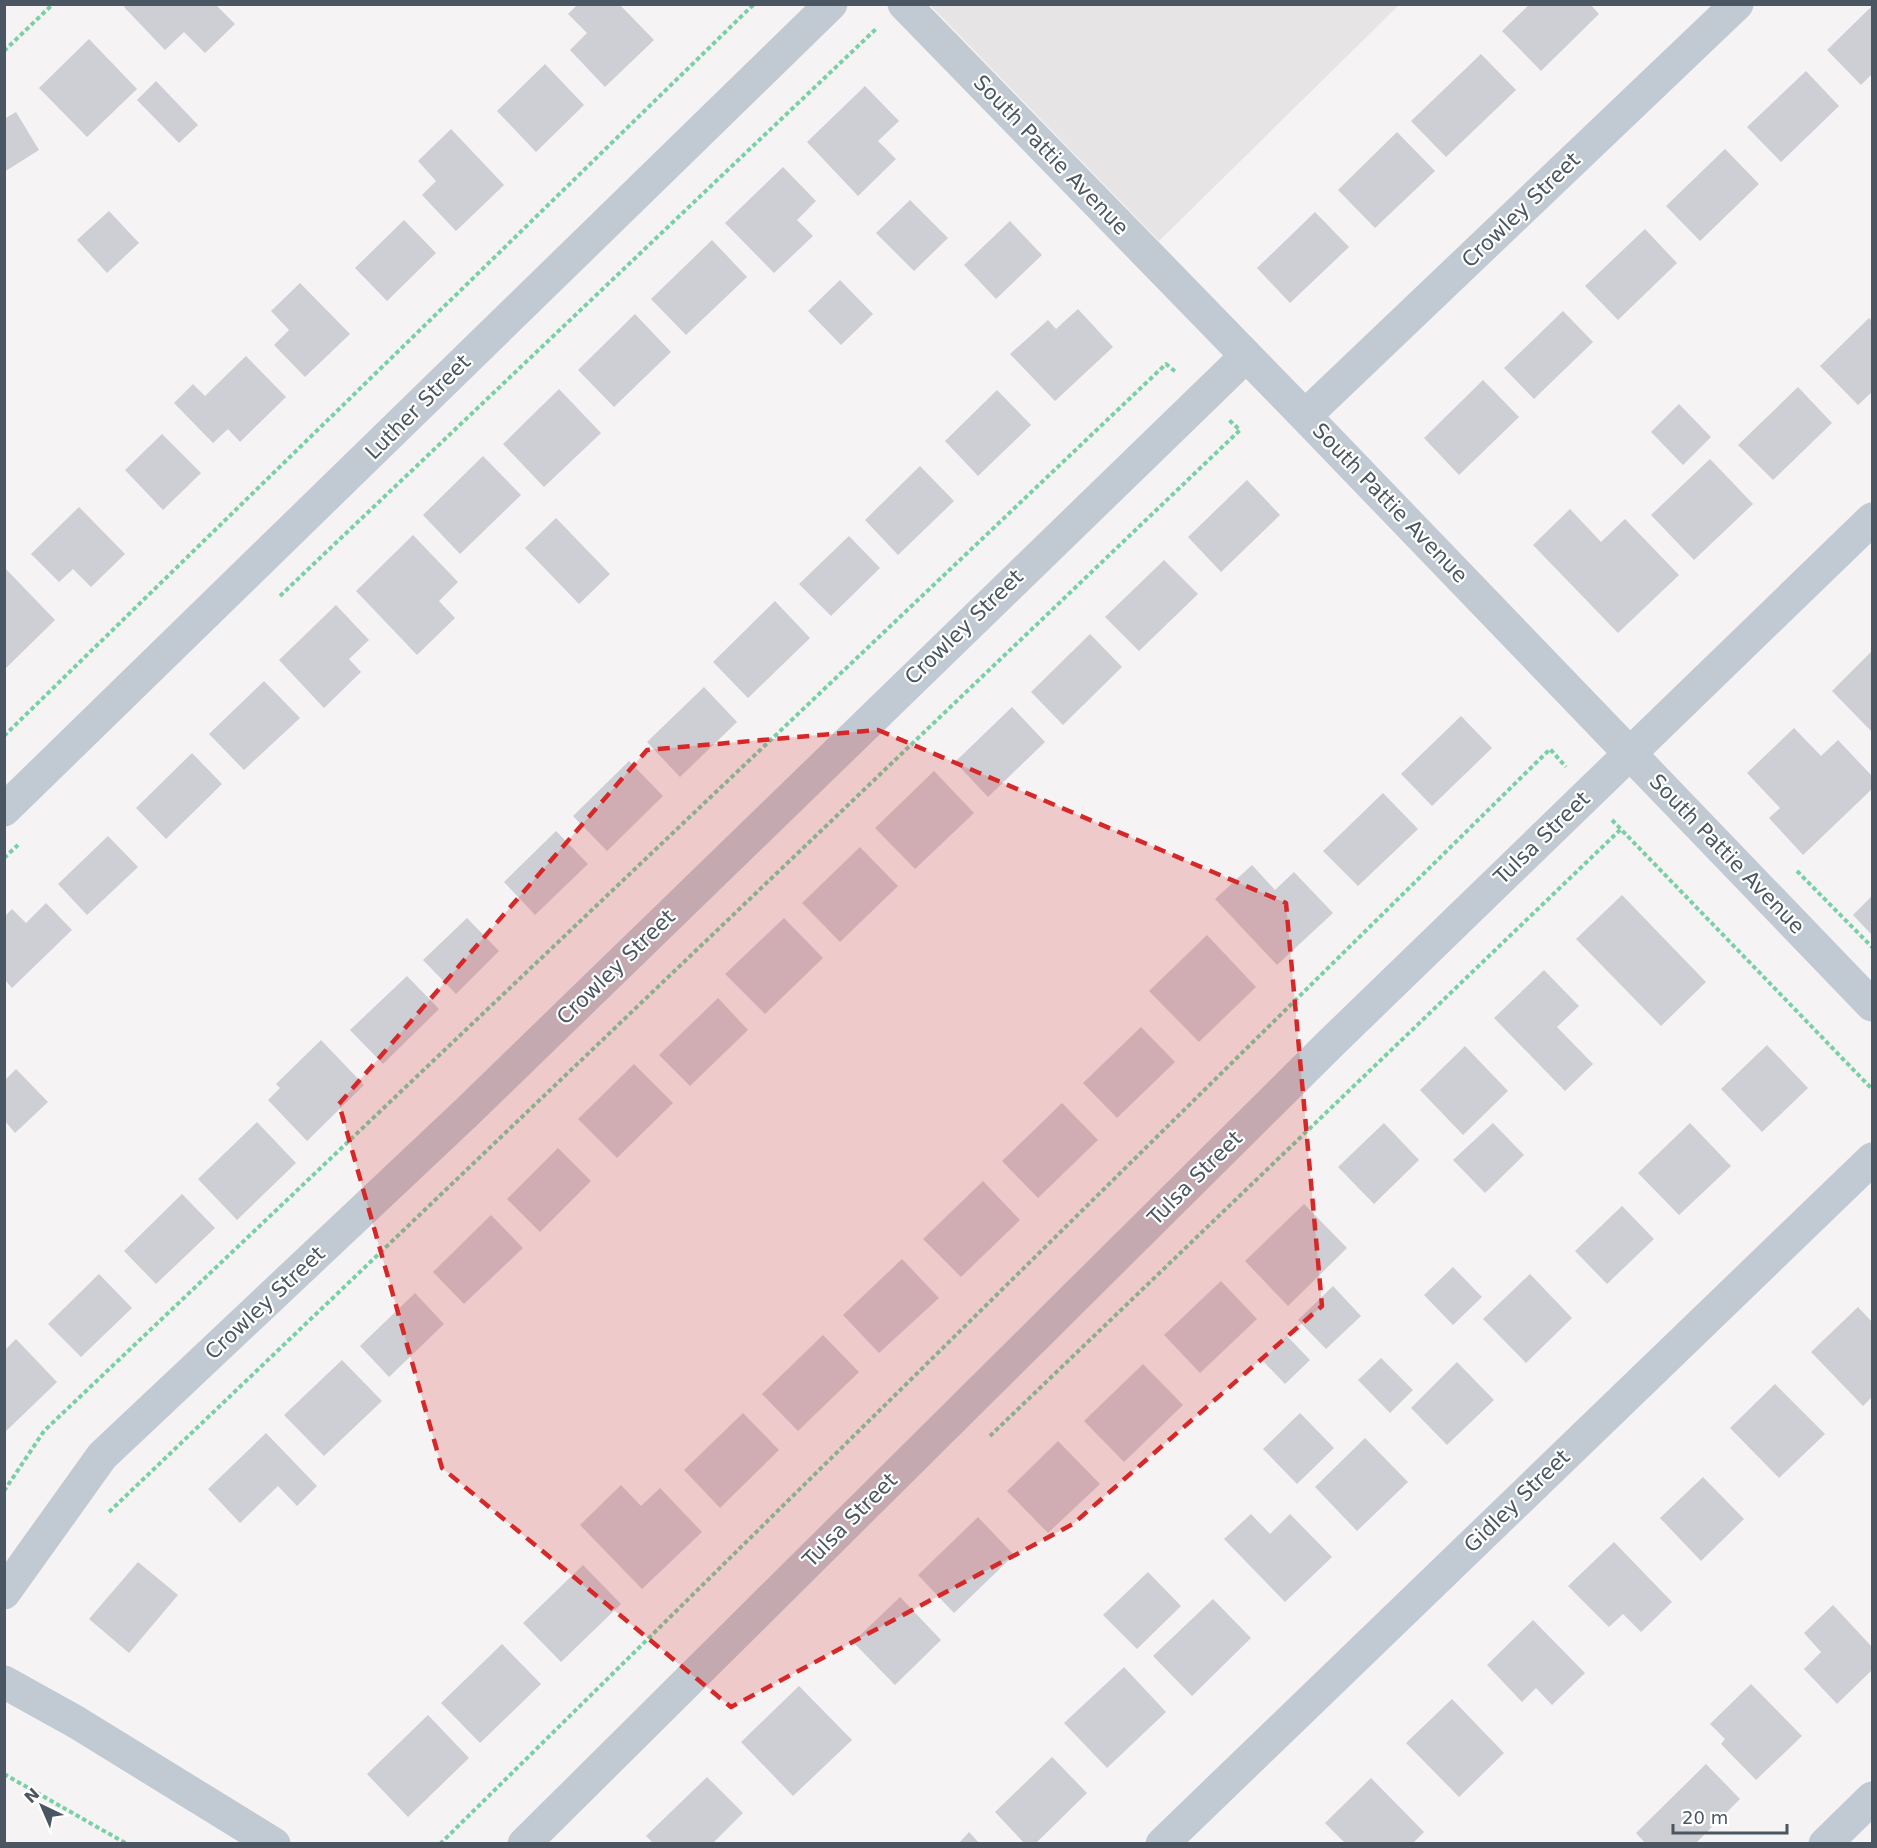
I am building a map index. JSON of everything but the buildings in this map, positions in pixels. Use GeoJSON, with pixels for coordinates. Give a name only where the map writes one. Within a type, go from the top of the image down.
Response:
{"type":"FeatureCollection","features":[{"type":"Feature","properties":{"kind":"street","name":"Luther Street"},"geometry":{"type":"LineString","coordinates":[[4,810],[831,4]]}},
{"type":"Feature","properties":{"kind":"street","name":"Crowley Street"},"geometry":{"type":"LineString","coordinates":[[1305,416],[1737,4]]}},
{"type":"Feature","properties":{"kind":"street","name":"South Pattie Avenue"},"geometry":{"type":"LineString","coordinates":[[894,13],[1246,356],[1872,1005]]}},
{"type":"Feature","properties":{"kind":"street","name":"Crowley Street"},"geometry":{"type":"LineString","coordinates":[[4,1593],[102,1456],[467,1112],[1246,356]]}},
{"type":"Feature","properties":{"kind":"street","name":"Tulsa Street"},"geometry":{"type":"LineString","coordinates":[[524,1844],[1332,1042],[1872,519]]}},
{"type":"Feature","properties":{"kind":"street","name":"Gidley Street"},"geometry":{"type":"LineString","coordinates":[[1162,1844],[1872,1159]]}},
{"type":"Feature","properties":{"kind":"street"},"geometry":{"type":"LineString","coordinates":[[4,1682],[76,1722],[274,1844]]}},
{"type":"Feature","properties":{"kind":"street"},"geometry":{"type":"LineString","coordinates":[[1825,1844],[1872,1797]]}},
{"type":"Feature","properties":{"kind":"path"},"geometry":{"type":"LineString","coordinates":[[4,51],[53,4]]}},
{"type":"Feature","properties":{"kind":"path"},"geometry":{"type":"LineString","coordinates":[[4,736],[754,4]]}},
{"type":"Feature","properties":{"kind":"path"},"geometry":{"type":"LineString","coordinates":[[272,604],[894,13]]}},
{"type":"Feature","properties":{"kind":"path"},"geometry":{"type":"LineString","coordinates":[[4,1491],[44,1431],[1166,364],[1240,430],[106,1515]]}},
{"type":"Feature","properties":{"kind":"path"},"geometry":{"type":"LineString","coordinates":[[440,1844],[1550,749],[1621,829],[1872,1089]]}},
{"type":"Feature","properties":{"kind":"path"},"geometry":{"type":"LineString","coordinates":[[982,1444],[1621,829]]}},
{"type":"Feature","properties":{"kind":"path"},"geometry":{"type":"LineString","coordinates":[[4,858],[22,842]]}},
{"type":"Feature","properties":{"kind":"path"},"geometry":{"type":"LineString","coordinates":[[4,1774],[128,1844]]}},
{"type":"Feature","properties":{"kind":"highlighted area"},"geometry":{"type":"Polygon","coordinates":[[[878,730],[1286,903],[1322,1306],[1073,1524],[731,1707],[442,1468],[339,1104],[647,750],[878,730]]]}},
{"type":"Feature","properties":{"kind":"shaded area"},"geometry":{"type":"Polygon","coordinates":[[[930,5],[1399,5],[1159,241],[930,5]]]}}]}
